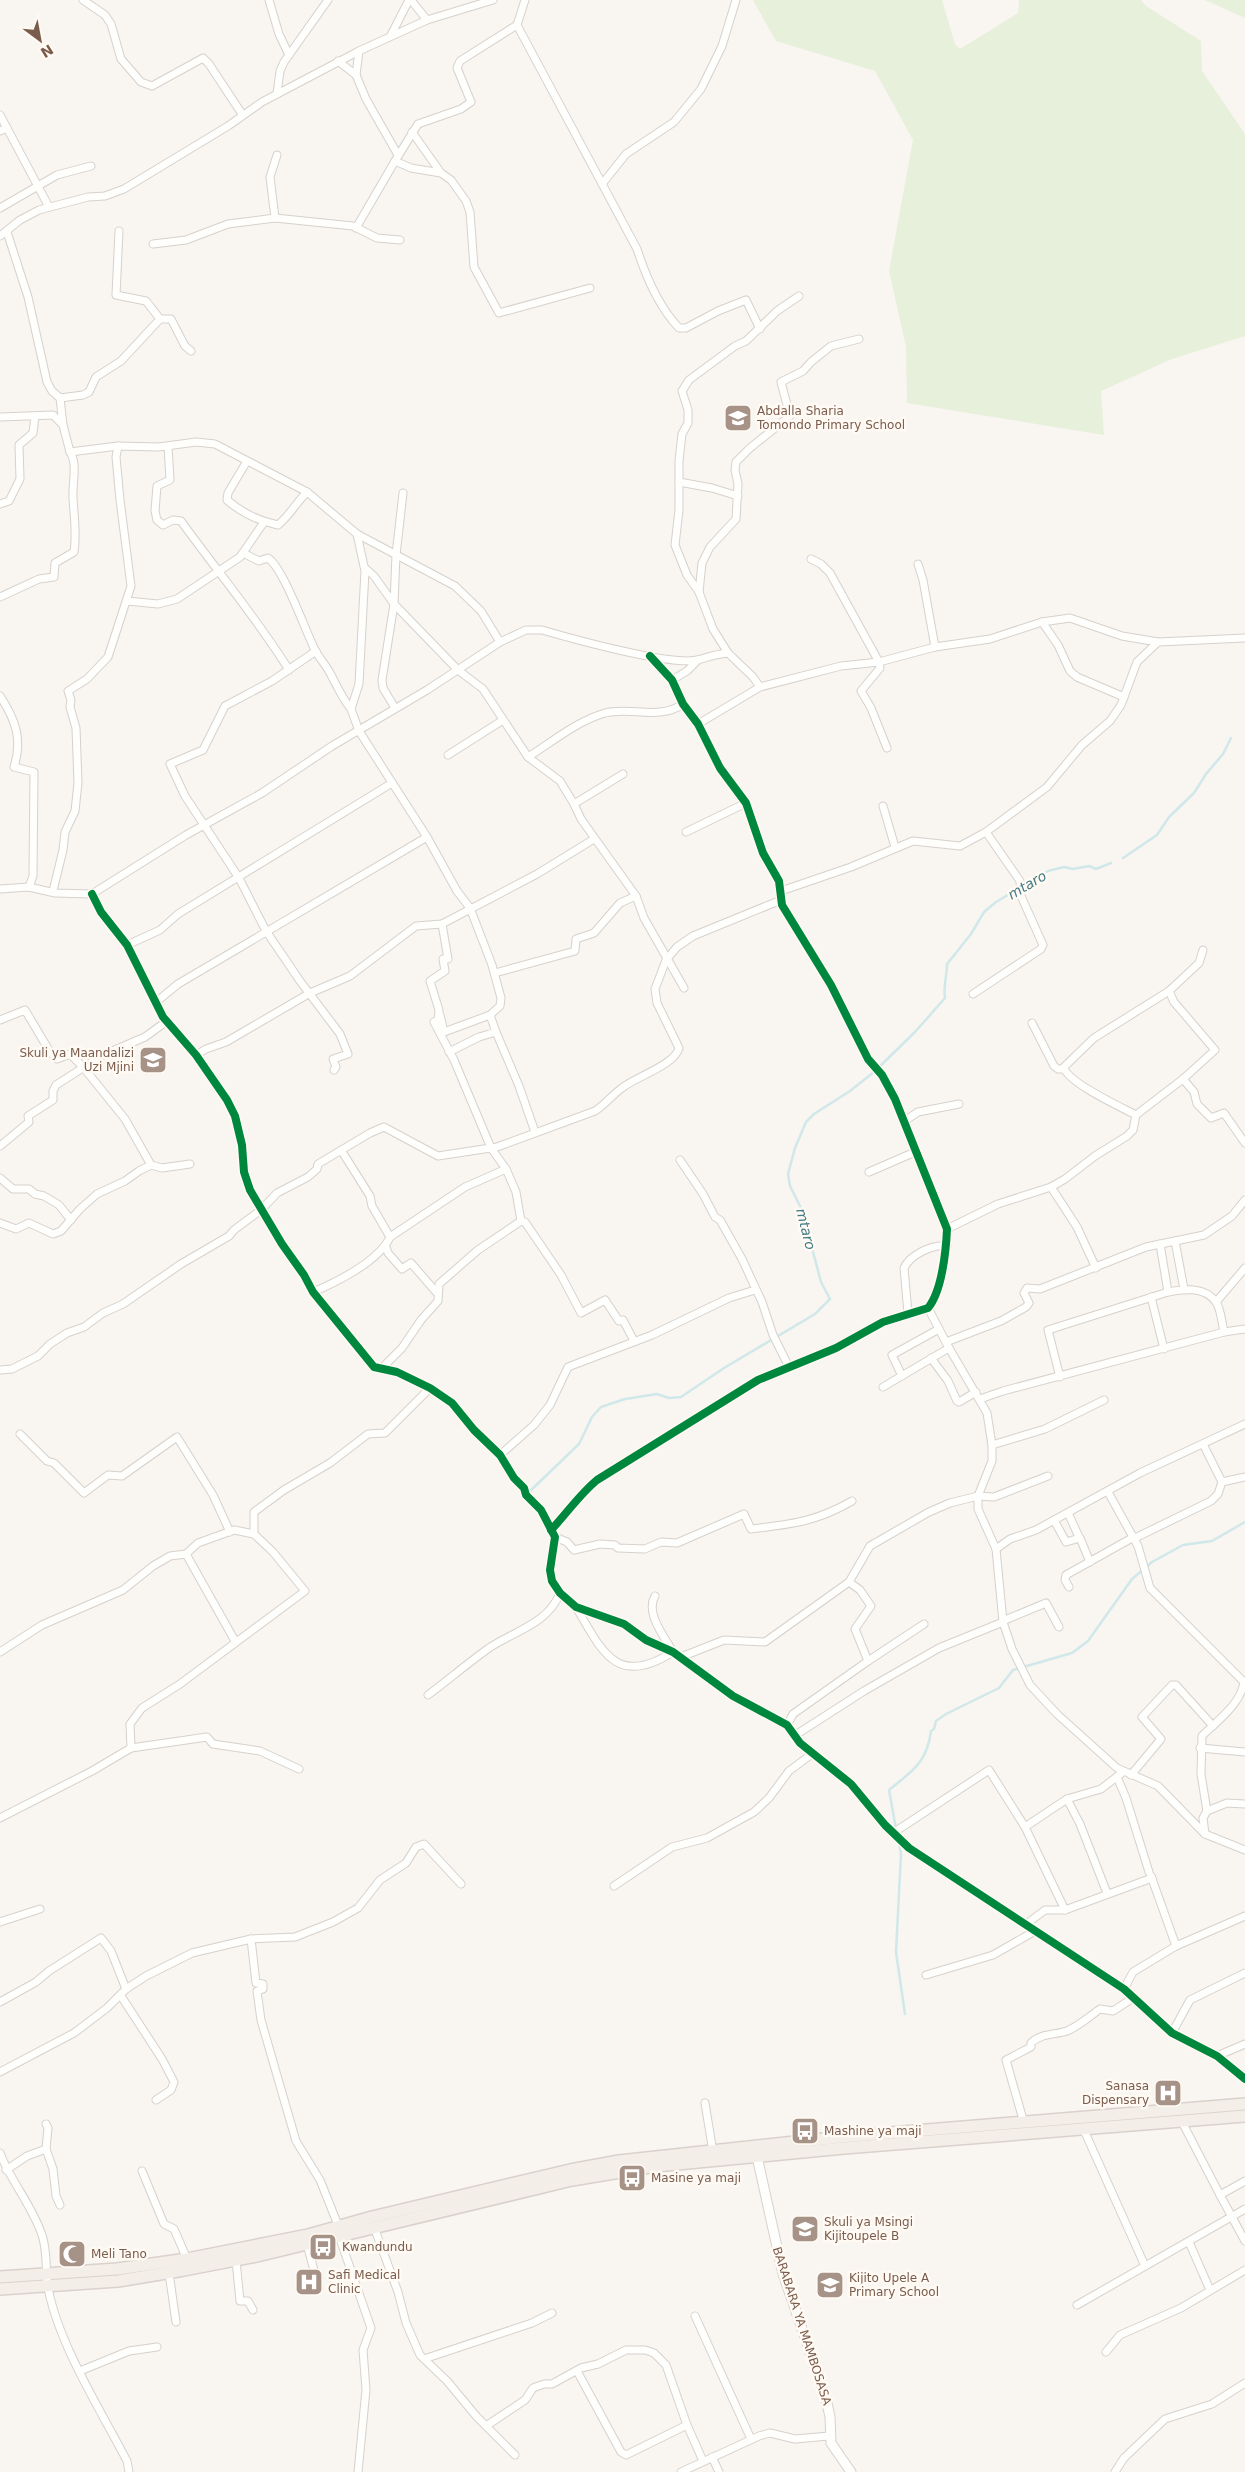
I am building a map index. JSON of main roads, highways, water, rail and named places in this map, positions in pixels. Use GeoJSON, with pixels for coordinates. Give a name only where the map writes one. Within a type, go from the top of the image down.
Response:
{"type":"FeatureCollection","features":[{"type":"Feature","properties":{"kind":"main road"},"geometry":{"type":"LineString","coordinates":[[0,2289],[48,2287],[140,2272],[187,2259],[308,2235],[374,2227],[572,2180],[755,2151],[1024,2123],[1245,2104]]}},
{"type":"Feature","properties":{"kind":"main road"},"geometry":{"type":"LineString","coordinates":[[0,2277],[48,2273],[169,2273],[307,2244],[339,2231],[570,2170],[619,2162],[714,2152],[755,2151],[1245,2116]]}},
{"type":"Feature","properties":{"kind":"waterway","name":"mtaro"},"geometry":{"type":"LineString","coordinates":[[1123,858],[1157,835],[1169,817],[1194,793],[1206,774],[1223,754],[1231,738]]}},
{"type":"Feature","properties":{"kind":"waterway","name":"mtaro"},"geometry":{"type":"LineString","coordinates":[[528,1493],[579,1444],[592,1417],[601,1407],[625,1399],[657,1394],[669,1398],[681,1397],[724,1368],[815,1314],[830,1299],[821,1282],[812,1248],[805,1232],[806,1218],[790,1186],[788,1174],[795,1148],[806,1122],[814,1114],[850,1091],[874,1072],[915,1032],[945,998],[947,964],[971,934],[984,912],[996,902],[1048,871],[1064,867],[1073,869],[1089,866],[1096,869],[1111,863]]}},
{"type":"Feature","properties":{"kind":"waterway"},"geometry":{"type":"LineString","coordinates":[[896,1829],[889,1790],[922,1759],[936,1721],[946,1714],[999,1688],[1013,1670],[1072,1653],[1088,1641],[1132,1579],[1152,1562],[1183,1545],[1212,1541],[1245,1522]]}},
{"type":"Feature","properties":{"kind":"waterway"},"geometry":{"type":"LineString","coordinates":[[899,1842],[901,1854],[896,1952],[905,2014]]}},
{"type":"Feature","properties":{"kind":"place","name":"Abdalla Sharia Tomondo Primary School"},"geometry":{"type":"Point","coordinates":[738,418]}},
{"type":"Feature","properties":{"kind":"place","name":"Skuli ya Maandalizi Uzi Mjini"},"geometry":{"type":"Point","coordinates":[153,1060]}},
{"type":"Feature","properties":{"kind":"place","name":"Sanasa Dispensary"},"geometry":{"type":"Point","coordinates":[1168,2093]}},
{"type":"Feature","properties":{"kind":"place","name":"Mashine ya maji"},"geometry":{"type":"Point","coordinates":[805,2131]}},
{"type":"Feature","properties":{"kind":"place","name":"Masine ya maji"},"geometry":{"type":"Point","coordinates":[632,2178]}},
{"type":"Feature","properties":{"kind":"place","name":"Skuli ya Msingi Kijitoupele B"},"geometry":{"type":"Point","coordinates":[805,2229]}},
{"type":"Feature","properties":{"kind":"place","name":"Kwandundu"},"geometry":{"type":"Point","coordinates":[323,2247]}},
{"type":"Feature","properties":{"kind":"place","name":"Meli Tano"},"geometry":{"type":"Point","coordinates":[72,2254]}},
{"type":"Feature","properties":{"kind":"place","name":"Safi Medical Clinic"},"geometry":{"type":"Point","coordinates":[309,2282]}},
{"type":"Feature","properties":{"kind":"place","name":"Kijito Upele A Primary School"},"geometry":{"type":"Point","coordinates":[830,2285]}}]}
